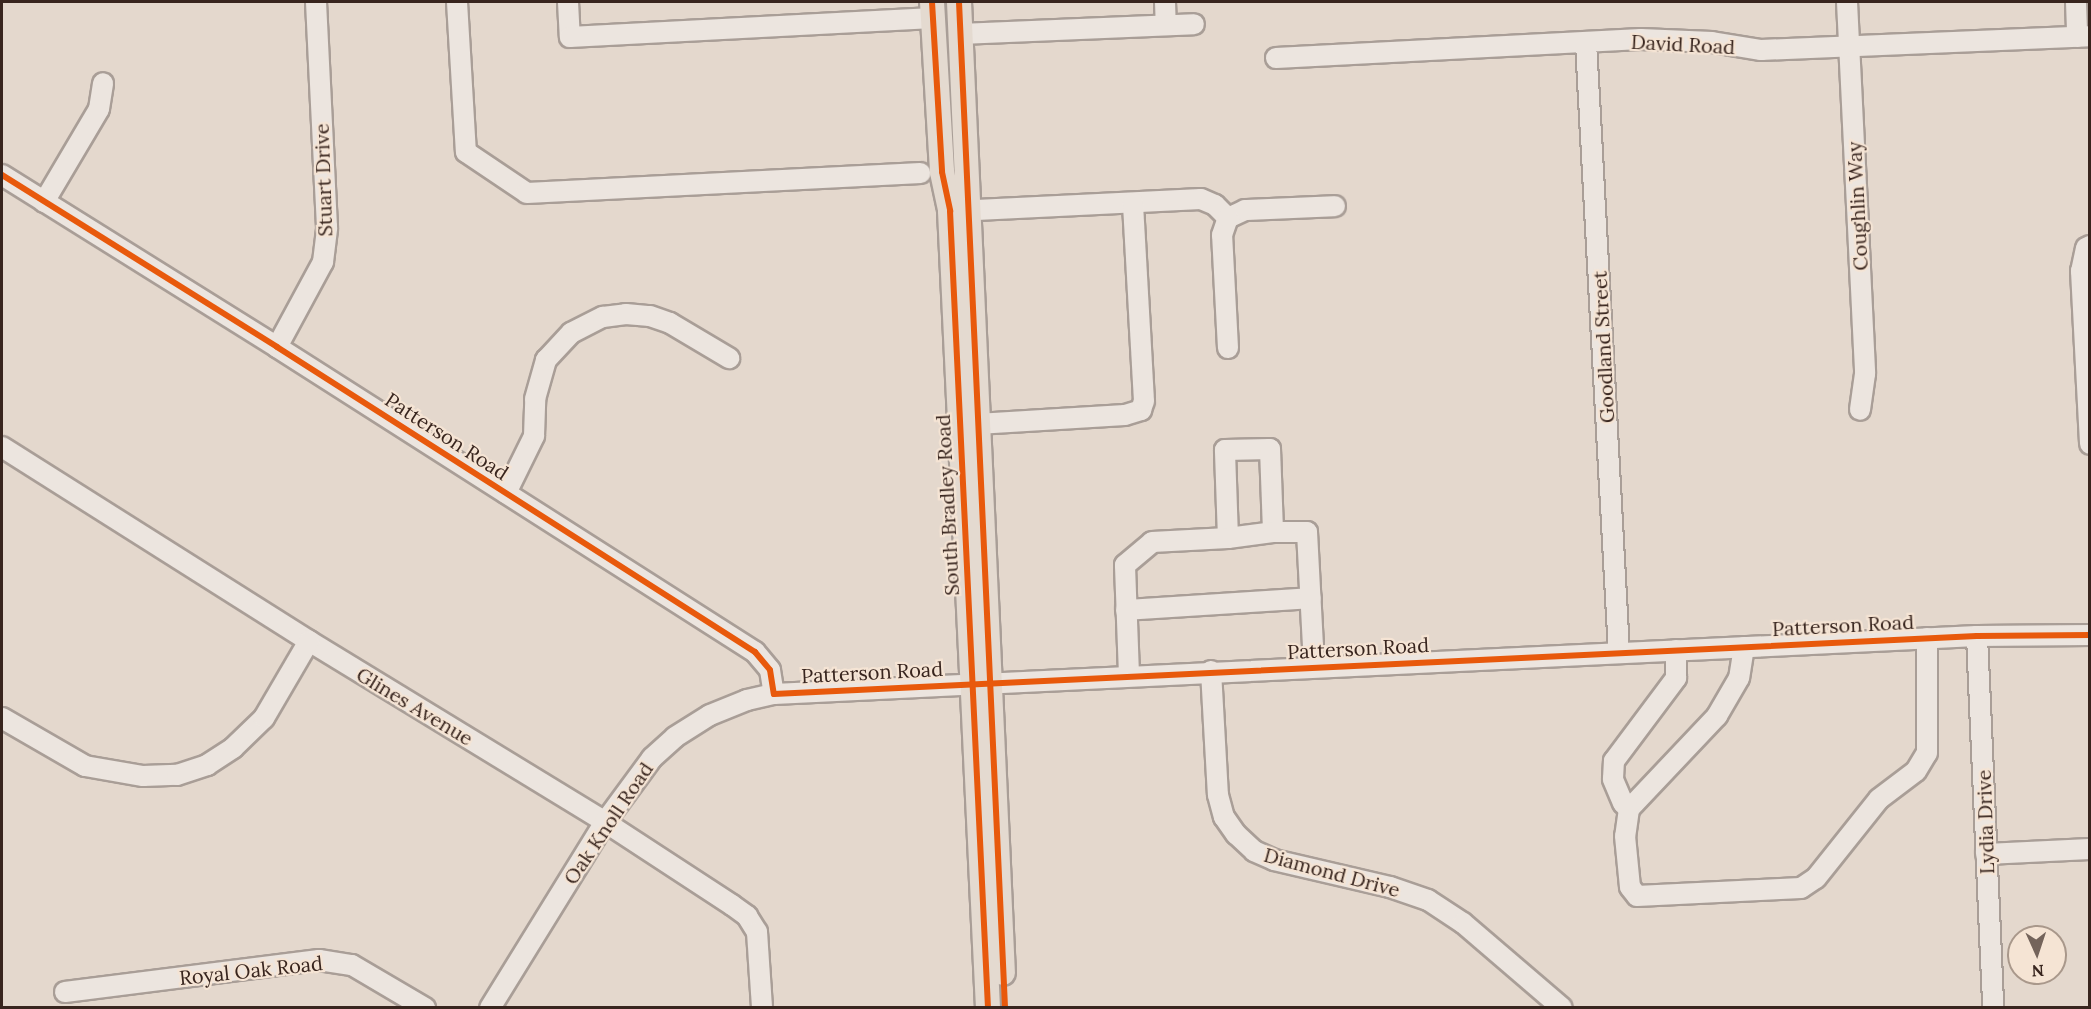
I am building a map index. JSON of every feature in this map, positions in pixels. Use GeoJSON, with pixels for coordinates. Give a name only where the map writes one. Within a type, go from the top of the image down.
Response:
{"type":"FeatureCollection","features":[{"type":"Feature","properties":{"kind":"main road","name":"South Bradley Road"},"geometry":{"type":"LineString","coordinates":[[959,2],[959,211],[980,682],[1005,1008]]}},
{"type":"Feature","properties":{"kind":"main road","name":"South Bradley Road"},"geometry":{"type":"LineString","coordinates":[[937,7],[942,172],[959,211],[978,424],[980,682],[988,1008]]}},
{"type":"Feature","properties":{"kind":"main road"},"geometry":{"type":"LineString","coordinates":[[937,7],[950,21],[955,31],[960,34],[954,40],[948,57],[952,122],[940,150]]}},
{"type":"Feature","properties":{"kind":"street","name":"Stuart Drive"},"geometry":{"type":"LineString","coordinates":[[277,347],[323,262],[327,227],[316,2]]}},
{"type":"Feature","properties":{"kind":"street"},"geometry":{"type":"LineString","coordinates":[[458,2],[466,152],[527,194],[920,173]]}},
{"type":"Feature","properties":{"kind":"street"},"geometry":{"type":"LineString","coordinates":[[568,2],[570,37],[937,7]]}},
{"type":"Feature","properties":{"kind":"street"},"geometry":{"type":"LineString","coordinates":[[1165,2],[1166,25]]}},
{"type":"Feature","properties":{"kind":"street","name":"Coughlin Way"},"geometry":{"type":"LineString","coordinates":[[1847,2],[1865,374],[1860,410]]}},
{"type":"Feature","properties":{"kind":"street"},"geometry":{"type":"LineString","coordinates":[[2076,2],[2084,36]]}},
{"type":"Feature","properties":{"kind":"street"},"geometry":{"type":"LineString","coordinates":[[960,34],[1194,24]]}},
{"type":"Feature","properties":{"kind":"street","name":"David Road"},"geometry":{"type":"LineString","coordinates":[[1276,57],[1641,39],[1712,42],[1761,50],[1850,48],[2084,36]]}},
{"type":"Feature","properties":{"kind":"street","name":"Goodland Street"},"geometry":{"type":"LineString","coordinates":[[1586,43],[1619,652]]}},
{"type":"Feature","properties":{"kind":"street"},"geometry":{"type":"LineString","coordinates":[[44,202],[99,109],[103,83]]}},
{"type":"Feature","properties":{"kind":"street","name":"Patterson Road"},"geometry":{"type":"LineString","coordinates":[[2,175],[277,347],[755,652],[770,670],[774,694],[980,682],[1744,646],[1977,636],[2090,634]]}},
{"type":"Feature","properties":{"kind":"street"},"geometry":{"type":"LineString","coordinates":[[959,211],[1201,199],[1215,205],[1228,218]]}},
{"type":"Feature","properties":{"kind":"street"},"geometry":{"type":"LineString","coordinates":[[978,424],[1125,415],[1141,410],[1144,401],[1133,203]]}},
{"type":"Feature","properties":{"kind":"street"},"geometry":{"type":"LineString","coordinates":[[1228,348],[1222,235],[1228,218],[1245,210],[1335,206]]}},
{"type":"Feature","properties":{"kind":"street"},"geometry":{"type":"LineString","coordinates":[[2090,246],[2085,248],[2081,271],[2090,444]]}},
{"type":"Feature","properties":{"kind":"street"},"geometry":{"type":"LineString","coordinates":[[506,494],[534,436],[535,399],[546,360],[571,333],[603,317],[626,314],[650,316],[670,323],[729,358]]}},
{"type":"Feature","properties":{"kind":"street","name":"Glines Avenue"},"geometry":{"type":"LineString","coordinates":[[2,447],[309,641],[605,822],[747,916],[757,932],[762,1008]]}},
{"type":"Feature","properties":{"kind":"street"},"geometry":{"type":"LineString","coordinates":[[1228,538],[1225,450],[1270,449],[1273,532]]}},
{"type":"Feature","properties":{"kind":"street"},"geometry":{"type":"LineString","coordinates":[[1129,675],[1125,565],[1152,542],[1228,538],[1273,532],[1307,532],[1314,667]]}},
{"type":"Feature","properties":{"kind":"street"},"geometry":{"type":"LineString","coordinates":[[1126,610],[1311,598]]}},
{"type":"Feature","properties":{"kind":"street","name":"Lydia Drive"},"geometry":{"type":"LineString","coordinates":[[1977,636],[1993,1008]]}},
{"type":"Feature","properties":{"kind":"street"},"geometry":{"type":"LineString","coordinates":[[1744,646],[1739,678],[1717,716],[1629,809],[1625,836],[1630,887],[1637,897],[1801,888],[1816,878],[1879,799],[1916,771],[1927,753],[1927,638]]}},
{"type":"Feature","properties":{"kind":"street"},"geometry":{"type":"LineString","coordinates":[[2,718],[85,766],[143,776],[177,775],[207,765],[233,748],[264,718],[309,641]]}},
{"type":"Feature","properties":{"kind":"street"},"geometry":{"type":"LineString","coordinates":[[1629,809],[1623,803],[1613,779],[1614,761],[1676,678],[1676,650]]}},
{"type":"Feature","properties":{"kind":"street","name":"Diamond Drive"},"geometry":{"type":"LineString","coordinates":[[1211,671],[1218,795],[1224,817],[1236,834],[1254,851],[1274,860],[1390,887],[1428,900],[1463,923],[1562,1008]]}},
{"type":"Feature","properties":{"kind":"street","name":"Oak Knoll Road"},"geometry":{"type":"LineString","coordinates":[[490,1008],[605,822],[633,782],[675,737],[710,715],[747,700],[774,694]]}},
{"type":"Feature","properties":{"kind":"street"},"geometry":{"type":"LineString","coordinates":[[1986,854],[2090,849]]}},
{"type":"Feature","properties":{"kind":"street","name":"Royal Oak Road"},"geometry":{"type":"LineString","coordinates":[[66,992],[320,960],[352,965],[425,1008]]}},
{"type":"Feature","properties":{"kind":"cycle path"},"geometry":{"type":"LineString","coordinates":[[932,2],[942,172],[950,211],[988,1008]]}},
{"type":"Feature","properties":{"kind":"cycle path"},"geometry":{"type":"LineString","coordinates":[[959,2],[1005,1008]]}},
{"type":"Feature","properties":{"kind":"cycle path"},"geometry":{"type":"LineString","coordinates":[[2,175],[277,347],[755,652],[770,670],[774,694],[1977,636],[2090,635]]}}]}
